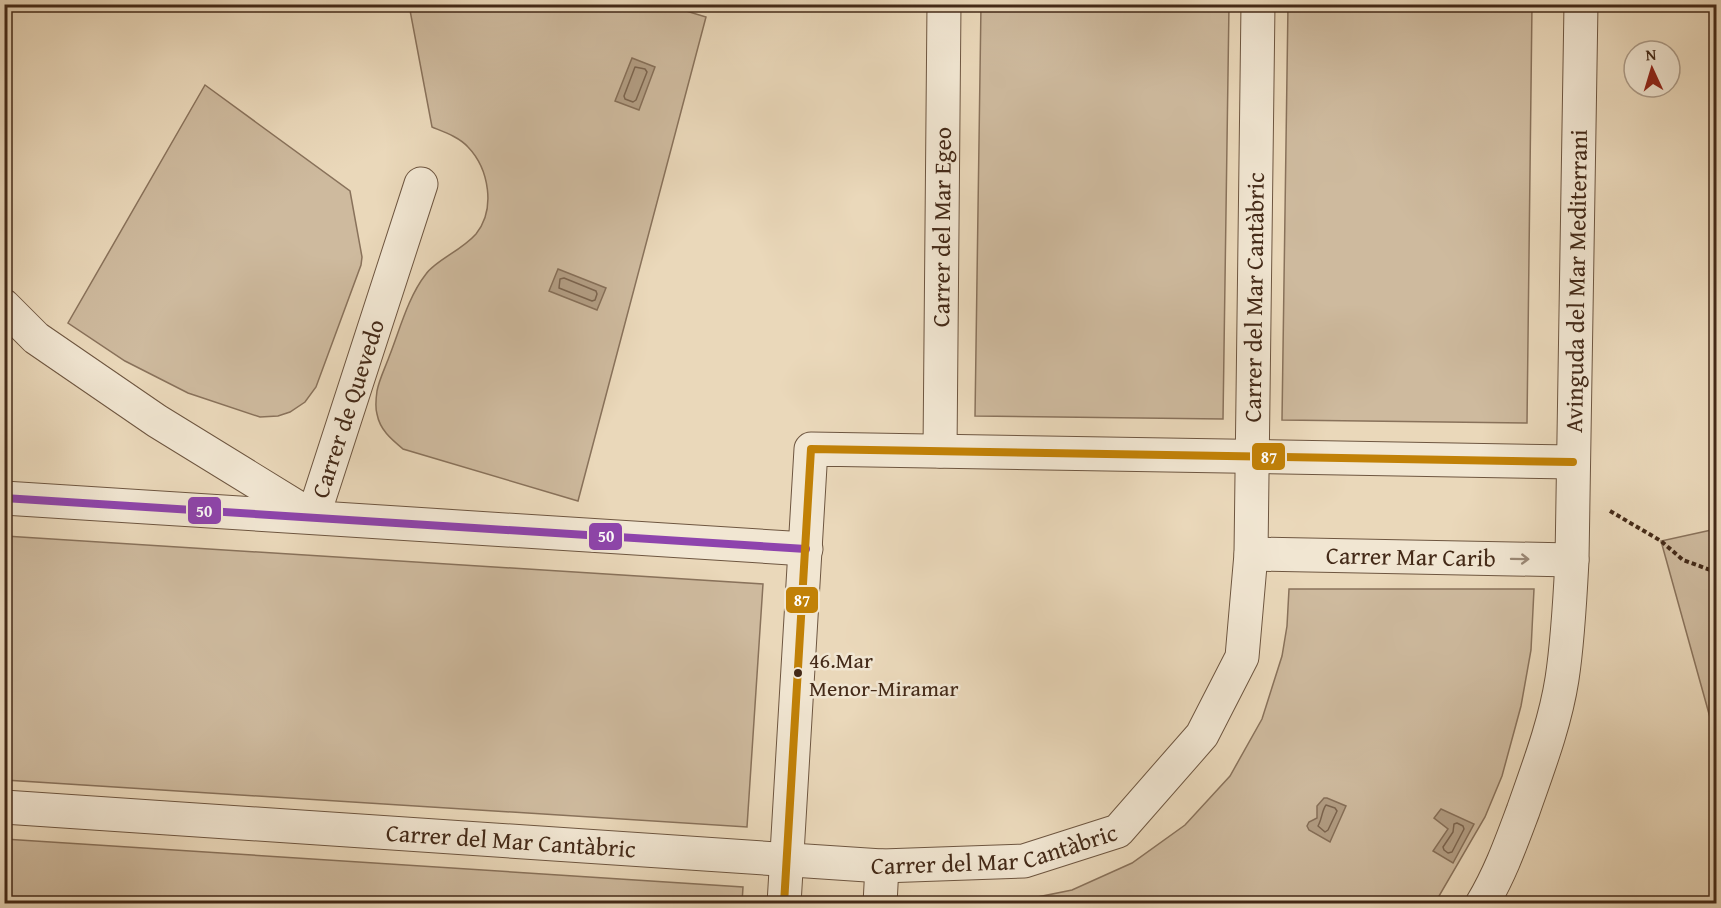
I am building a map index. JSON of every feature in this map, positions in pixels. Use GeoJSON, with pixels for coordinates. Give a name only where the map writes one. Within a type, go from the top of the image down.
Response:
{"type":"FeatureCollection","features":[{"type":"Feature","properties":{"kind":"street","name":"Carrer del Mar Egeo"},"geometry":{"type":"LineString","coordinates":[[940,451],[944,4]]}},
{"type":"Feature","properties":{"kind":"street","name":"Carrer del Mar Cantàbric"},"geometry":{"type":"LineString","coordinates":[[4,807],[882,866],[1024,861],[1118,831],[1202,735],[1242,657],[1251,554],[1258,4]]}},
{"type":"Feature","properties":{"kind":"street","name":"Avinguda del Mar Mediterrani"},"geometry":{"type":"LineString","coordinates":[[1482,903],[1494,884],[1507,853],[1550,732],[1562,679],[1572,560],[1581,4]]}},
{"type":"Feature","properties":{"kind":"street","name":"Carrer de Quevedo"},"geometry":{"type":"LineString","coordinates":[[4,306],[36,338],[82,370],[177,434],[313,517],[421,184]]}},
{"type":"Feature","properties":{"kind":"street"},"geometry":{"type":"LineString","coordinates":[[784,903],[811,449],[1573,462]]}},
{"type":"Feature","properties":{"kind":"street"},"geometry":{"type":"LineString","coordinates":[[4,498],[806,549]]}},
{"type":"Feature","properties":{"kind":"street","name":"Carrer Mar Carib"},"geometry":{"type":"LineString","coordinates":[[1251,554],[1572,560]]}},
{"type":"Feature","properties":{"kind":"street"},"geometry":{"type":"LineString","coordinates":[[880,903],[882,866]]}},
{"type":"Feature","properties":{"kind":"path"},"geometry":{"type":"LineString","coordinates":[[1573,497],[1613,512],[1661,541],[1683,560],[1716,572]]}},
{"type":"Feature","properties":{"kind":"shaded area"},"geometry":{"type":"Polygon","coordinates":[[[663,4],[706,17],[578,501],[403,449],[387,434],[378,420],[376,402],[381,378],[405,314],[420,283],[430,269],[476,234],[486,213],[488,201],[485,178],[475,156],[460,140],[432,127],[409,5],[663,4]]]}},
{"type":"Feature","properties":{"kind":"shaded area"},"geometry":{"type":"Polygon","coordinates":[[[981,5],[1229,5],[1223,419],[975,416],[981,5]]]}},
{"type":"Feature","properties":{"kind":"shaded area"},"geometry":{"type":"Polygon","coordinates":[[[1288,5],[1532,5],[1527,423],[1282,420],[1288,5]]]}},
{"type":"Feature","properties":{"kind":"shaded area"},"geometry":{"type":"Polygon","coordinates":[[[205,85],[350,191],[362,257],[361,265],[316,387],[305,402],[290,412],[278,416],[260,417],[188,393],[125,361],[68,323],[205,85]]]}},
{"type":"Feature","properties":{"kind":"shaded area"},"geometry":{"type":"Polygon","coordinates":[[[1716,529],[1716,739],[1661,541],[1716,529]]]}},
{"type":"Feature","properties":{"kind":"shaded area"},"geometry":{"type":"Polygon","coordinates":[[[5,536],[763,584],[747,827],[5,780],[5,536]]]}},
{"type":"Feature","properties":{"kind":"shaded area"},"geometry":{"type":"Polygon","coordinates":[[[1289,589],[1534,589],[1531,650],[1521,706],[1502,776],[1485,817],[1435,903],[926,904],[1008,903],[1072,890],[1132,863],[1185,825],[1230,776],[1262,719],[1282,656],[1287,626],[1289,589]]]}},
{"type":"Feature","properties":{"kind":"shaded area"},"geometry":{"type":"Polygon","coordinates":[[[4,839],[743,887],[742,903],[5,903],[4,839]]]}},
{"type":"Feature","properties":{"kind":"water"},"geometry":{"type":"Polygon","coordinates":[[[632,58],[655,67],[639,110],[615,101],[632,58]]]}},
{"type":"Feature","properties":{"kind":"water"},"geometry":{"type":"Polygon","coordinates":[[[558,269],[606,288],[597,310],[549,291],[558,269]]]}},
{"type":"Feature","properties":{"kind":"water"},"geometry":{"type":"Polygon","coordinates":[[[1324,798],[1346,806],[1330,842],[1309,830],[1307,826],[1309,822],[1317,818],[1317,806],[1324,798]]]}},
{"type":"Feature","properties":{"kind":"water"},"geometry":{"type":"Polygon","coordinates":[[[1441,809],[1474,824],[1453,863],[1433,851],[1448,829],[1434,818],[1441,809]]]}},
{"type":"Feature","properties":{"kind":"transit line","name":"87"},"geometry":{"type":"LineString","coordinates":[[784,904],[811,449],[1573,462]]}},
{"type":"Feature","properties":{"kind":"transit line","name":"50"},"geometry":{"type":"LineString","coordinates":[[4,498],[806,549]]}},
{"type":"Feature","properties":{"kind":"place","name":"46.Mar Menor-Miramar"},"geometry":{"type":"Point","coordinates":[798,673]}}]}
